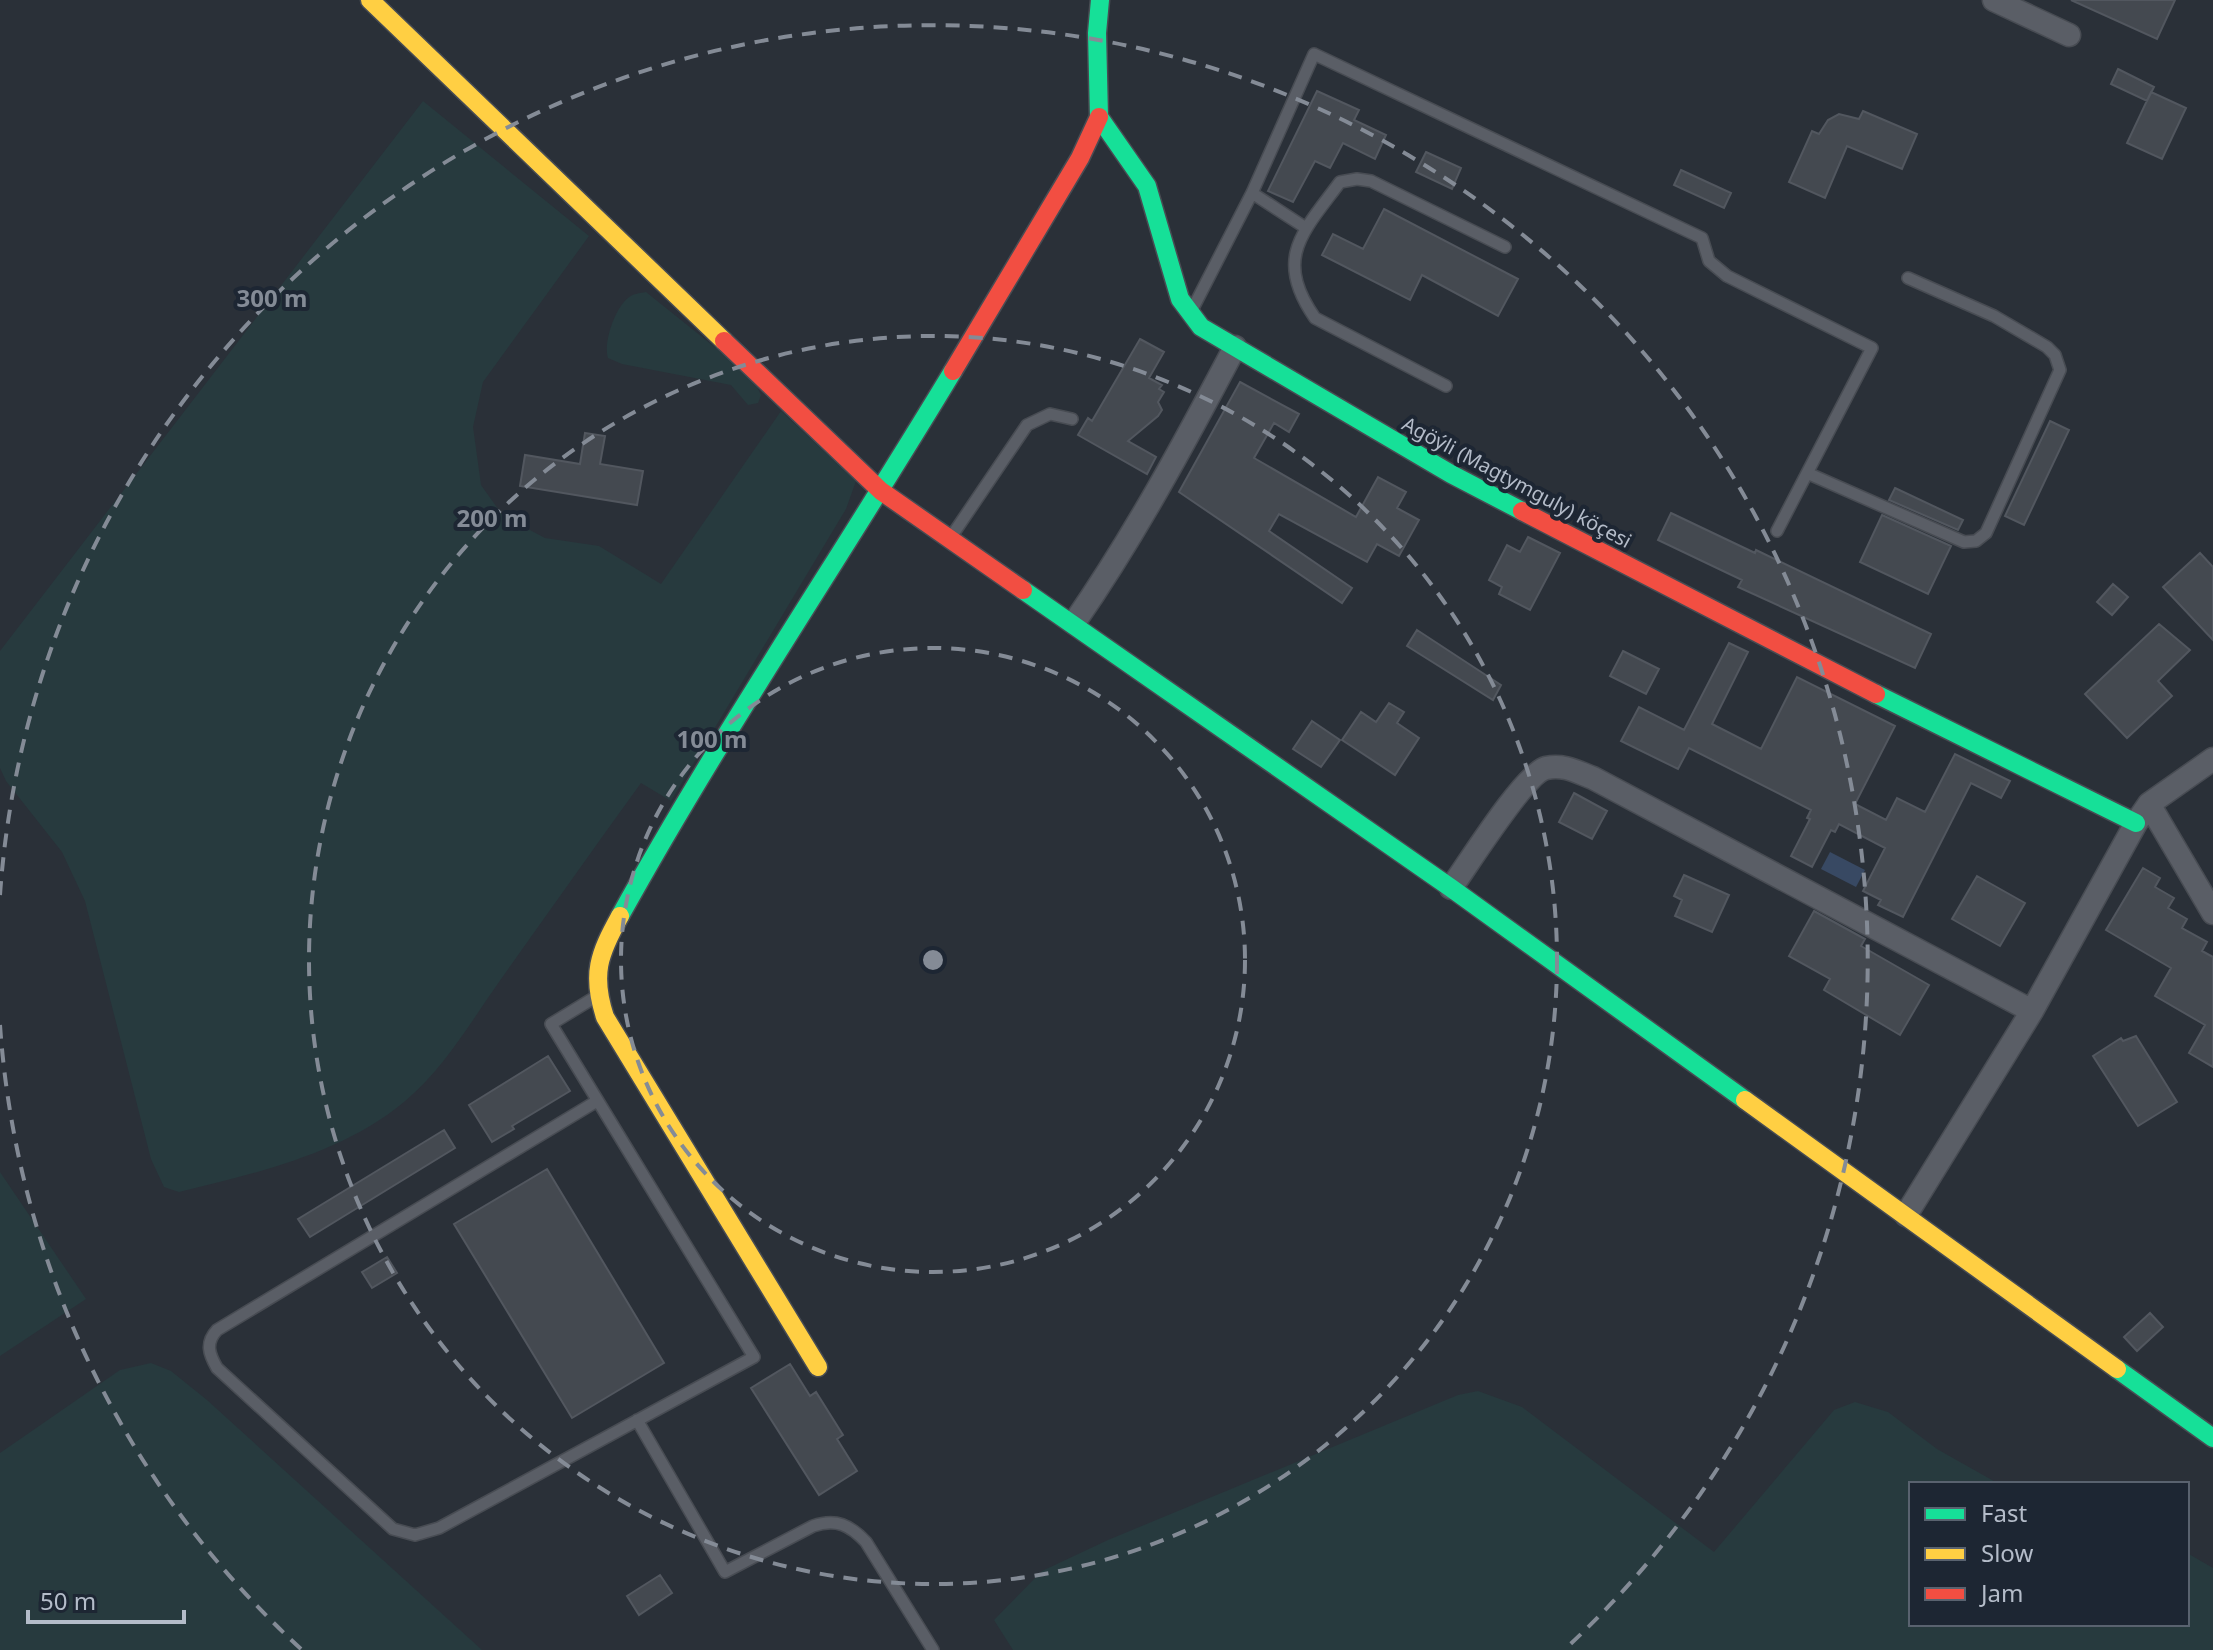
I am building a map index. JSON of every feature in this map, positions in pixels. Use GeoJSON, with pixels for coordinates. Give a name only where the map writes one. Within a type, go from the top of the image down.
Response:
{"type":"FeatureCollection","features":[{"type":"Feature","properties":{"kind":"street"},"geometry":{"type":"LineString","coordinates":[[370,0],[881,491],[1451,888],[2213,1438]]}},
{"type":"Feature","properties":{"kind":"street"},"geometry":{"type":"LineString","coordinates":[[818,1367],[621,1047],[605,1017],[598,995],[599,957],[665,833],[881,491],[1080,158],[1099,117],[1097,33],[1100,0]]}},
{"type":"Feature","properties":{"kind":"street"},"geometry":{"type":"LineString","coordinates":[[1994,0],[2069,35]]}},
{"type":"Feature","properties":{"kind":"street","name":"Agöýli (Magtymguly) köçesi"},"geometry":{"type":"LineString","coordinates":[[1099,117],[1147,186],[1180,299],[1201,327],[1451,474],[1929,721],[2142,814]]}},
{"type":"Feature","properties":{"kind":"street"},"geometry":{"type":"LineString","coordinates":[[1074,623],[1167,477],[1235,347]]}},
{"type":"Feature","properties":{"kind":"street"},"geometry":{"type":"LineString","coordinates":[[1906,1215],[2032,1011],[2142,814],[2213,759]]}},
{"type":"Feature","properties":{"kind":"street"},"geometry":{"type":"LineString","coordinates":[[1451,888],[1526,783],[1543,768],[1565,767],[1593,778],[2032,1011]]}},
{"type":"Feature","properties":{"kind":"street"},"geometry":{"type":"LineString","coordinates":[[2142,814],[2213,913]]}},
{"type":"Feature","properties":{"kind":"lane"},"geometry":{"type":"LineString","coordinates":[[1190,314],[1252,193],[1314,54],[1702,238],[1709,261],[1727,276],[1872,348],[1777,531]]}},
{"type":"Feature","properties":{"kind":"lane"},"geometry":{"type":"LineString","coordinates":[[1446,386],[1315,318],[1302,300],[1294,252],[1306,228],[1340,182],[1357,179],[1371,181],[1505,247]]}},
{"type":"Feature","properties":{"kind":"lane"},"geometry":{"type":"LineString","coordinates":[[1252,193],[1306,228]]}},
{"type":"Feature","properties":{"kind":"lane"},"geometry":{"type":"LineString","coordinates":[[1807,473],[1964,542],[1976,541],[1986,533],[2060,370],[2059,362],[2047,347],[1994,316],[1908,278]]}},
{"type":"Feature","properties":{"kind":"lane"},"geometry":{"type":"LineString","coordinates":[[950,537],[1027,425],[1050,414],[1072,419]]}},
{"type":"Feature","properties":{"kind":"lane"},"geometry":{"type":"LineString","coordinates":[[597,1101],[217,1330],[211,1337],[208,1347],[217,1368],[393,1529],[415,1535],[439,1528],[754,1357],[551,1024],[598,995]]}},
{"type":"Feature","properties":{"kind":"lane"},"geometry":{"type":"LineString","coordinates":[[637,1420],[725,1572],[813,1526],[826,1521],[843,1524],[855,1530],[866,1542],[933,1650]]}},
{"type":"Feature","properties":{"kind":"green space"},"geometry":{"type":"Polygon","coordinates":[[[423,101],[589,236],[483,382],[473,427],[481,485],[503,516],[545,538],[599,546],[661,584],[781,411],[856,481],[846,509],[671,801],[641,783],[431,1076],[404,1102],[379,1120],[326,1148],[268,1169],[179,1192],[164,1187],[151,1159],[85,901],[62,852],[6,781],[0,768],[0,651],[423,101]]]}},
{"type":"Feature","properties":{"kind":"green space"},"geometry":{"type":"Polygon","coordinates":[[[646,292],[752,377],[761,395],[758,403],[748,405],[731,385],[622,364],[608,358],[609,335],[619,309],[630,297],[646,292]]]}},
{"type":"Feature","properties":{"kind":"green space"},"geometry":{"type":"Polygon","coordinates":[[[0,1172],[86,1299],[0,1356],[0,1172]]]}},
{"type":"Feature","properties":{"kind":"green space"},"geometry":{"type":"Polygon","coordinates":[[[151,1363],[171,1371],[207,1400],[482,1650],[0,1650],[0,1453],[120,1370],[151,1363]]]}},
{"type":"Feature","properties":{"kind":"green space"},"geometry":{"type":"Polygon","coordinates":[[[1478,1391],[1522,1407],[1714,1552],[1834,1410],[1855,1402],[1888,1412],[1937,1449],[1995,1482],[1909,1482],[1909,1626],[2189,1626],[2189,1554],[2213,1568],[2213,1650],[1013,1650],[994,1620],[1042,1571],[1108,1540],[1458,1395],[1478,1391]]]}},
{"type":"Feature","properties":{"kind":"water"},"geometry":{"type":"Polygon","coordinates":[[[1830,852],[1865,870],[1856,887],[1821,869],[1830,852]]]}},
{"type":"Feature","properties":{"kind":"building"},"geometry":{"type":"Polygon","coordinates":[[[2071,0],[2175,0],[2157,39],[2071,0]]]}},
{"type":"Feature","properties":{"kind":"building"},"geometry":{"type":"Polygon","coordinates":[[[2118,69],[2154,87],[2147,101],[2111,84],[2118,69]]]}},
{"type":"Feature","properties":{"kind":"building"},"geometry":{"type":"Polygon","coordinates":[[[1317,91],[1359,110],[1354,120],[1386,135],[1375,159],[1343,143],[1330,168],[1315,161],[1293,202],[1268,191],[1317,91]]]}},
{"type":"Feature","properties":{"kind":"building"},"geometry":{"type":"Polygon","coordinates":[[[2151,92],[2186,108],[2162,159],[2127,143],[2151,92]]]}},
{"type":"Feature","properties":{"kind":"building"},"geometry":{"type":"Polygon","coordinates":[[[1863,111],[1917,134],[1902,169],[1847,146],[1825,198],[1789,182],[1812,131],[1819,134],[1828,120],[1839,114],[1859,119],[1863,111]]]}},
{"type":"Feature","properties":{"kind":"building"},"geometry":{"type":"Polygon","coordinates":[[[1426,152],[1461,168],[1452,189],[1416,172],[1426,152]]]}},
{"type":"Feature","properties":{"kind":"building"},"geometry":{"type":"Polygon","coordinates":[[[1681,170],[1731,193],[1724,208],[1674,185],[1681,170]]]}},
{"type":"Feature","properties":{"kind":"building"},"geometry":{"type":"Polygon","coordinates":[[[1384,209],[1518,279],[1498,316],[1422,275],[1410,300],[1322,255],[1333,234],[1363,249],[1384,209]]]}},
{"type":"Feature","properties":{"kind":"building"},"geometry":{"type":"Polygon","coordinates":[[[1140,339],[1164,352],[1149,378],[1162,385],[1159,389],[1164,392],[1158,402],[1162,410],[1128,441],[1156,457],[1147,474],[1078,435],[1088,418],[1092,421],[1140,339]]]}},
{"type":"Feature","properties":{"kind":"building"},"geometry":{"type":"Polygon","coordinates":[[[1240,382],[1299,414],[1289,432],[1274,423],[1254,458],[1356,517],[1378,477],[1406,492],[1397,508],[1419,520],[1399,556],[1377,544],[1367,562],[1279,514],[1269,531],[1352,588],[1342,603],[1179,492],[1240,382]]]}},
{"type":"Feature","properties":{"kind":"building"},"geometry":{"type":"Polygon","coordinates":[[[2050,421],[2069,430],[2024,525],[2005,516],[2050,421]]]}},
{"type":"Feature","properties":{"kind":"building"},"geometry":{"type":"Polygon","coordinates":[[[585,433],[605,436],[600,464],[643,471],[637,505],[520,486],[525,455],[580,464],[585,433]]]}},
{"type":"Feature","properties":{"kind":"building"},"geometry":{"type":"Polygon","coordinates":[[[1895,488],[1963,520],[1958,530],[1889,500],[1895,488]]]}},
{"type":"Feature","properties":{"kind":"building"},"geometry":{"type":"Polygon","coordinates":[[[1671,513],[1931,634],[1915,668],[1738,587],[1742,580],[1658,540],[1671,513]]]}},
{"type":"Feature","properties":{"kind":"building"},"geometry":{"type":"Polygon","coordinates":[[[1882,515],[1951,546],[1928,594],[1860,562],[1882,515]]]}},
{"type":"Feature","properties":{"kind":"building"},"geometry":{"type":"Polygon","coordinates":[[[1528,537],[1560,553],[1530,610],[1499,594],[1502,587],[1489,580],[1507,545],[1520,552],[1528,537]]]}},
{"type":"Feature","properties":{"kind":"building"},"geometry":{"type":"Polygon","coordinates":[[[2200,553],[2213,567],[2213,640],[2163,587],[2200,553]]]}},
{"type":"Feature","properties":{"kind":"building"},"geometry":{"type":"Polygon","coordinates":[[[2113,584],[2128,597],[2112,615],[2097,602],[2113,584]]]}},
{"type":"Feature","properties":{"kind":"building"},"geometry":{"type":"Polygon","coordinates":[[[2159,624],[2190,650],[2158,681],[2172,696],[2127,738],[2085,694],[2159,624]]]}},
{"type":"Feature","properties":{"kind":"building"},"geometry":{"type":"Polygon","coordinates":[[[1417,630],[1501,685],[1493,700],[1407,646],[1417,630]]]}},
{"type":"Feature","properties":{"kind":"building"},"geometry":{"type":"Polygon","coordinates":[[[1729,643],[1748,652],[1712,724],[1761,749],[1797,677],[1895,726],[1855,804],[1886,820],[1897,798],[1925,812],[1955,754],[2010,781],[2001,798],[1971,783],[1903,917],[1878,905],[1881,900],[1863,891],[1885,848],[1839,824],[1835,832],[1831,830],[1812,867],[1791,856],[1810,819],[1807,818],[1811,810],[1689,748],[1678,769],[1621,741],[1639,707],[1684,730],[1729,643]]]}},
{"type":"Feature","properties":{"kind":"building"},"geometry":{"type":"Polygon","coordinates":[[[1623,651],[1659,669],[1646,694],[1610,676],[1623,651]]]}},
{"type":"Feature","properties":{"kind":"building"},"geometry":{"type":"Polygon","coordinates":[[[1389,703],[1404,712],[1397,723],[1419,738],[1395,775],[1342,740],[1361,712],[1376,722],[1389,703]]]}},
{"type":"Feature","properties":{"kind":"building"},"geometry":{"type":"Polygon","coordinates":[[[1312,721],[1340,740],[1321,767],[1293,749],[1312,721]]]}},
{"type":"Feature","properties":{"kind":"building"},"geometry":{"type":"Polygon","coordinates":[[[1574,793],[1607,811],[1592,839],[1559,822],[1574,793]]]}},
{"type":"Feature","properties":{"kind":"building"},"geometry":{"type":"Polygon","coordinates":[[[2143,868],[2160,878],[2155,887],[2174,898],[2168,908],[2187,919],[2182,928],[2207,942],[2202,951],[2213,957],[2213,1067],[2189,1053],[2205,1025],[2155,996],[2171,968],[2106,930],[2143,868]]]}},
{"type":"Feature","properties":{"kind":"building"},"geometry":{"type":"Polygon","coordinates":[[[1684,875],[1729,895],[1712,932],[1675,916],[1682,900],[1674,896],[1684,875]]]}},
{"type":"Feature","properties":{"kind":"building"},"geometry":{"type":"Polygon","coordinates":[[[1977,876],[2025,903],[2000,946],[1952,919],[1977,876]]]}},
{"type":"Feature","properties":{"kind":"building"},"geometry":{"type":"Polygon","coordinates":[[[1814,911],[1865,939],[1861,946],[1929,985],[1900,1035],[1824,990],[1830,979],[1789,956],[1814,911]]]}},
{"type":"Feature","properties":{"kind":"building"},"geometry":{"type":"Polygon","coordinates":[[[2136,1036],[2177,1102],[2138,1126],[2093,1056],[2121,1038],[2123,1041],[2136,1036]]]}},
{"type":"Feature","properties":{"kind":"building"},"geometry":{"type":"Polygon","coordinates":[[[548,1056],[570,1091],[512,1126],[514,1129],[492,1142],[469,1105],[548,1056]]]}},
{"type":"Feature","properties":{"kind":"building"},"geometry":{"type":"Polygon","coordinates":[[[444,1130],[455,1148],[310,1237],[298,1219],[444,1130]]]}},
{"type":"Feature","properties":{"kind":"building"},"geometry":{"type":"Polygon","coordinates":[[[547,1169],[664,1363],[572,1418],[454,1224],[547,1169]]]}},
{"type":"Feature","properties":{"kind":"building"},"geometry":{"type":"Polygon","coordinates":[[[387,1257],[397,1273],[372,1288],[362,1272],[387,1257]]]}},
{"type":"Feature","properties":{"kind":"building"},"geometry":{"type":"Polygon","coordinates":[[[2150,1313],[2163,1327],[2137,1351],[2124,1337],[2150,1313]]]}},
{"type":"Feature","properties":{"kind":"building"},"geometry":{"type":"Polygon","coordinates":[[[790,1364],[810,1396],[816,1392],[843,1435],[837,1439],[857,1471],[819,1495],[751,1388],[790,1364]]]}},
{"type":"Feature","properties":{"kind":"building"},"geometry":{"type":"Polygon","coordinates":[[[660,1575],[672,1593],[639,1615],[627,1596],[660,1575]]]}},
{"type":"Feature","properties":{"kind":"traffic: fast"},"geometry":{"type":"LineString","coordinates":[[1100,0],[1097,33],[1099,117],[1147,186],[1180,299],[1201,327],[1451,474],[1522,511]]}},
{"type":"Feature","properties":{"kind":"traffic: fast"},"geometry":{"type":"LineString","coordinates":[[620,916],[700,778],[953,371]]}},
{"type":"Feature","properties":{"kind":"traffic: fast"},"geometry":{"type":"LineString","coordinates":[[1023,590],[1451,888],[1745,1100]]}},
{"type":"Feature","properties":{"kind":"traffic: fast"},"geometry":{"type":"LineString","coordinates":[[1876,694],[2136,823]]}},
{"type":"Feature","properties":{"kind":"traffic: fast"},"geometry":{"type":"LineString","coordinates":[[2117,1369],[2213,1438]]}},
{"type":"Feature","properties":{"kind":"traffic: slow"},"geometry":{"type":"LineString","coordinates":[[370,0],[724,341]]}},
{"type":"Feature","properties":{"kind":"traffic: slow"},"geometry":{"type":"LineString","coordinates":[[620,916],[599,965],[598,988],[605,1017],[818,1367]]}},
{"type":"Feature","properties":{"kind":"traffic: slow"},"geometry":{"type":"LineString","coordinates":[[1745,1100],[2117,1369]]}},
{"type":"Feature","properties":{"kind":"traffic: jam"},"geometry":{"type":"LineString","coordinates":[[953,371],[1080,158],[1099,117]]}},
{"type":"Feature","properties":{"kind":"traffic: jam"},"geometry":{"type":"LineString","coordinates":[[724,341],[881,491],[1023,590]]}},
{"type":"Feature","properties":{"kind":"traffic: jam"},"geometry":{"type":"LineString","coordinates":[[1522,511],[1876,694]]}}]}
